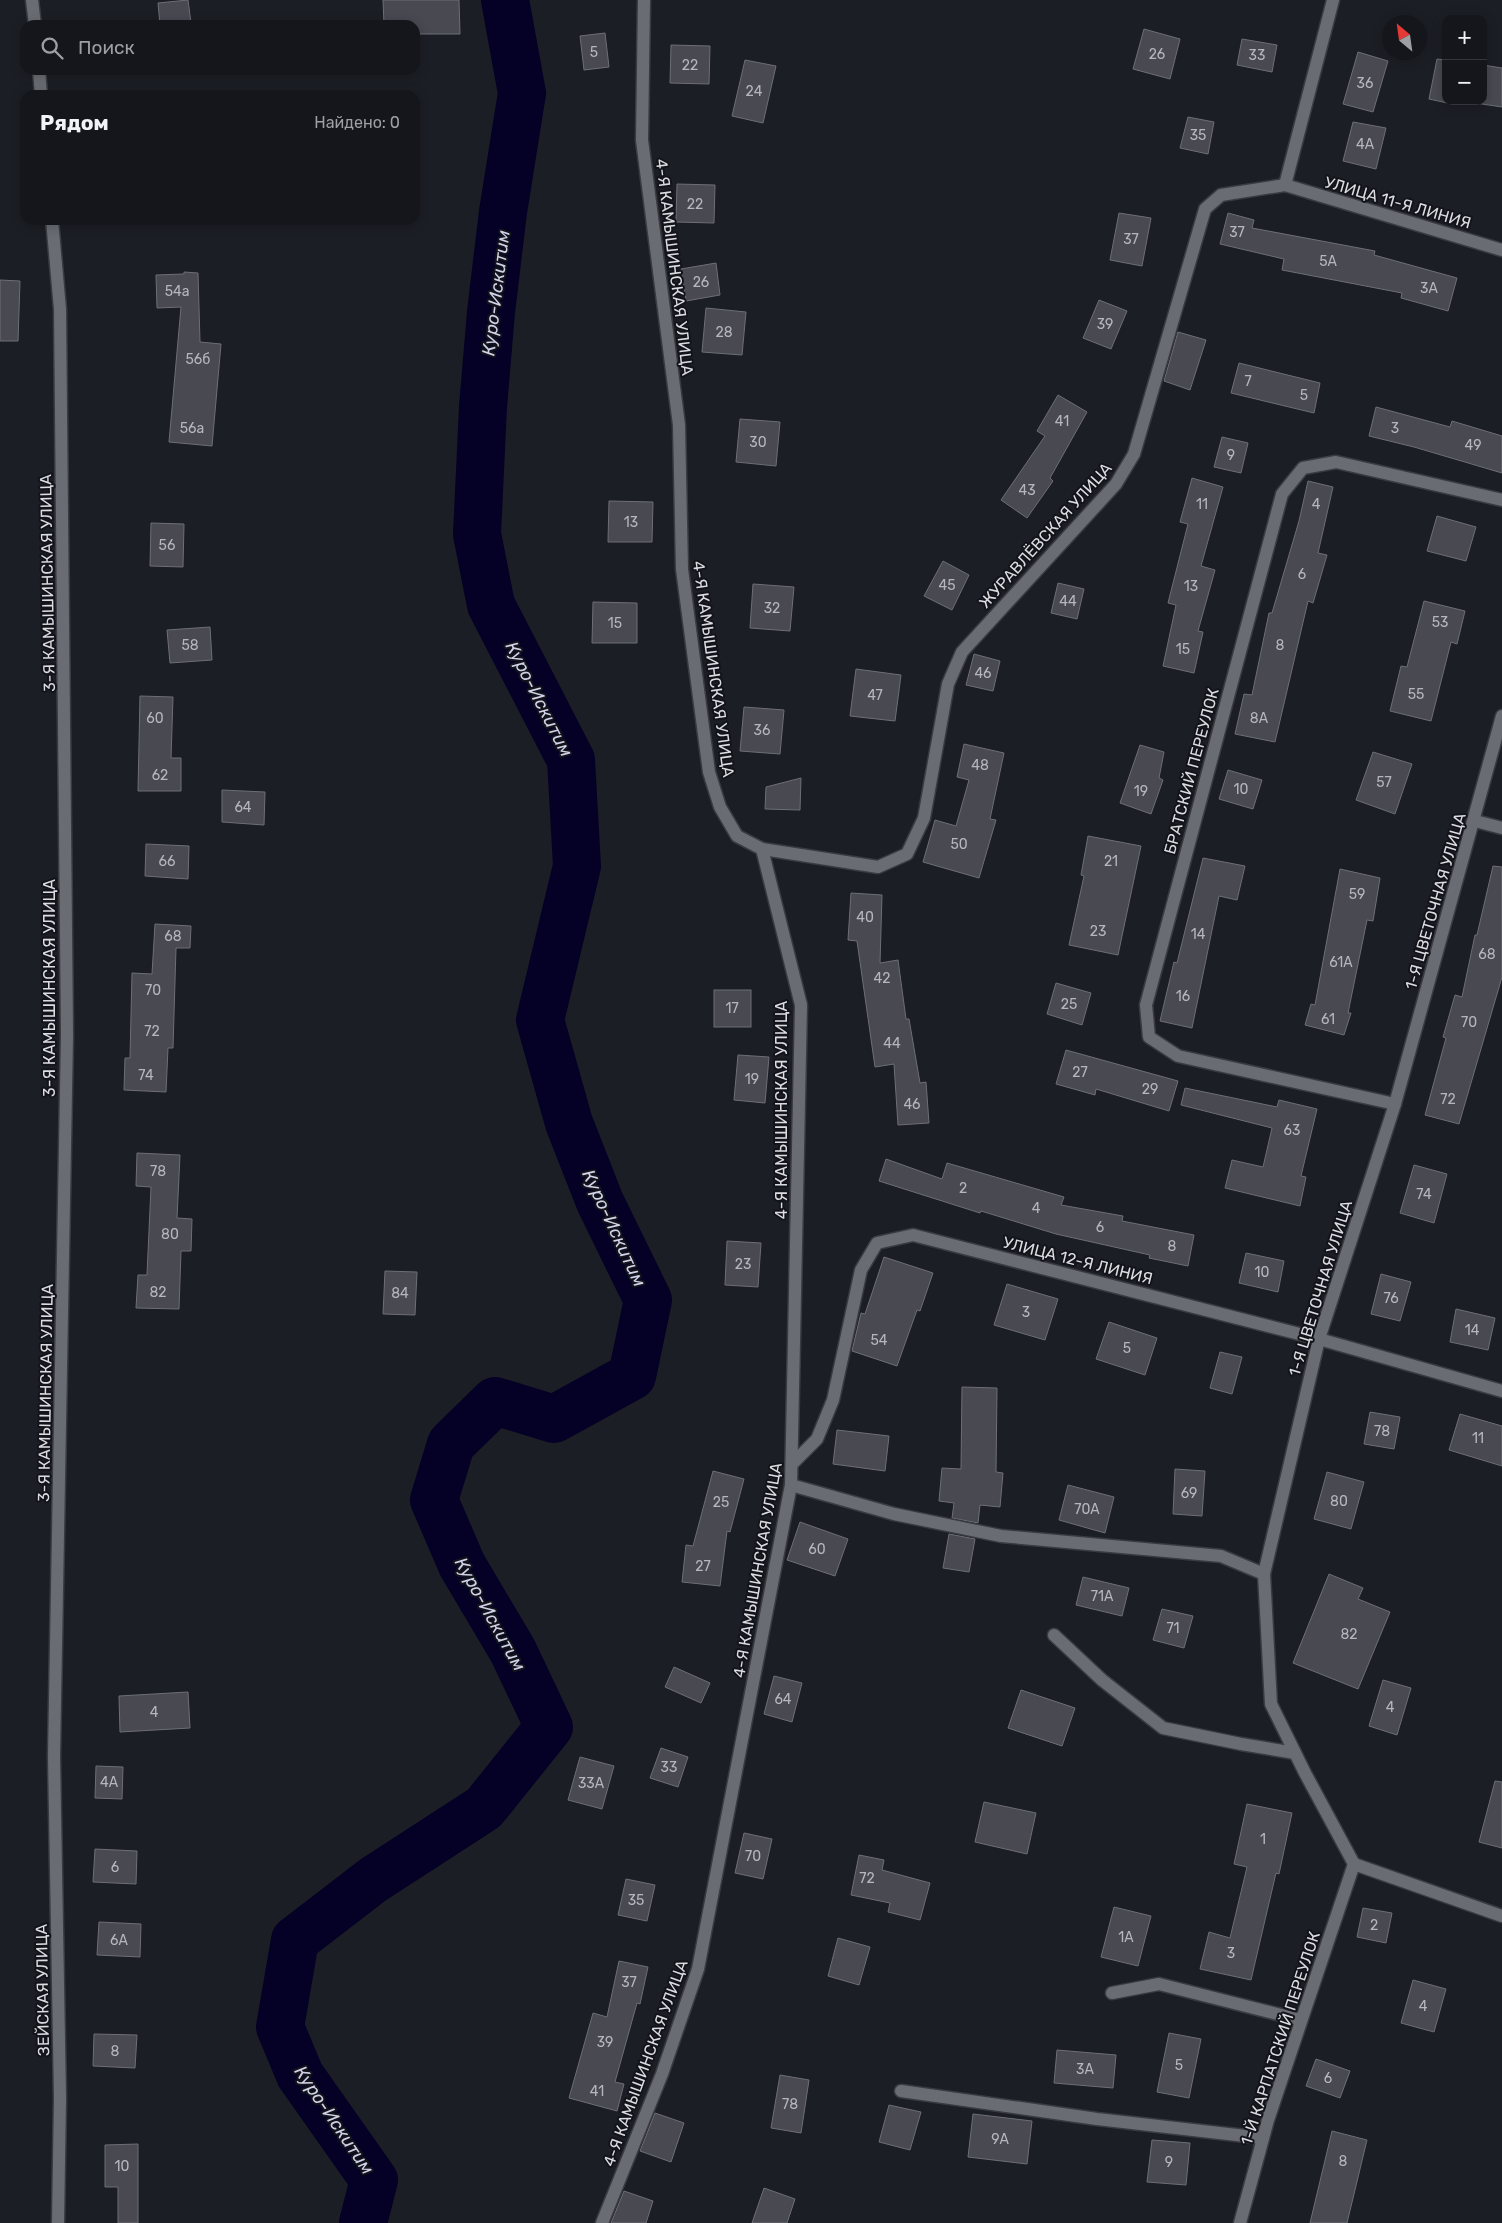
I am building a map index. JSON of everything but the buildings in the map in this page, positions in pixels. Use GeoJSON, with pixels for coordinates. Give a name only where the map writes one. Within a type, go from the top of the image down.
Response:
{"type":"FeatureCollection","features":[{"type":"Feature","properties":{"kind":"street"},"geometry":{"type":"LineString","coordinates":[[32,0],[34,20]]}},
{"type":"Feature","properties":{"kind":"street","name":"4-Я КАМЫШИНСКАЯ УЛИЦА"},"geometry":{"type":"LineString","coordinates":[[602,2223],[662,2074],[698,1969],[792,1485],[802,1005],[762,849],[737,836],[720,807],[709,772],[682,569],[679,425],[642,140],[644,0]]}},
{"type":"Feature","properties":{"kind":"street"},"geometry":{"type":"LineString","coordinates":[[1285,185],[1333,0]]}},
{"type":"Feature","properties":{"kind":"street"},"geometry":{"type":"LineString","coordinates":[[39,75],[41,90]]}},
{"type":"Feature","properties":{"kind":"street","name":"ЖУРАВЛЁВСКАЯ УЛИЦА"},"geometry":{"type":"LineString","coordinates":[[762,849],[878,866],[907,854],[924,818],[948,684],[962,652],[1116,484],[1134,454],[1205,209],[1221,195],[1285,185]]}},
{"type":"Feature","properties":{"kind":"street","name":"УЛИЦА 11-Я ЛИНИЯ"},"geometry":{"type":"LineString","coordinates":[[1285,185],[1502,250]]}},
{"type":"Feature","properties":{"kind":"street","name":"3-Я КАМЫШИНСКАЯ УЛИЦА"},"geometry":{"type":"LineString","coordinates":[[52,225],[60,309],[67,1035],[54,1756]]}},
{"type":"Feature","properties":{"kind":"street","name":"БРАТСКИЙ ПЕРЕУЛОК"},"geometry":{"type":"LineString","coordinates":[[1395,1104],[1178,1056],[1149,1037],[1146,1005],[1282,494],[1303,468],[1336,462],[1502,500]]}},
{"type":"Feature","properties":{"kind":"street","name":"1-Я ЦВЕТОЧНАЯ УЛИЦА"},"geometry":{"type":"LineString","coordinates":[[1354,1864],[1271,1704],[1264,1574],[1318,1339],[1395,1104],[1475,821],[1502,716]]}},
{"type":"Feature","properties":{"kind":"street"},"geometry":{"type":"LineString","coordinates":[[1475,821],[1502,828]]}},
{"type":"Feature","properties":{"kind":"street","name":"УЛИЦА 12-Я ЛИНИЯ"},"geometry":{"type":"LineString","coordinates":[[793,1463],[817,1440],[832,1400],[861,1270],[877,1243],[913,1235],[1318,1339],[1502,1391]]}},
{"type":"Feature","properties":{"kind":"street"},"geometry":{"type":"LineString","coordinates":[[792,1485],[894,1514],[1001,1536],[1221,1556],[1264,1574]]}},
{"type":"Feature","properties":{"kind":"street"},"geometry":{"type":"LineString","coordinates":[[1054,1636],[1102,1680],[1163,1728],[1295,1753]]}},
{"type":"Feature","properties":{"kind":"street","name":"ЗЕЙСКАЯ УЛИЦА"},"geometry":{"type":"LineString","coordinates":[[54,1756],[60,2098],[58,2223]]}},
{"type":"Feature","properties":{"kind":"street"},"geometry":{"type":"LineString","coordinates":[[1354,1864],[1502,1916]]}},
{"type":"Feature","properties":{"kind":"street","name":"1-Й КАРПАТСКИЙ ПЕРЕУЛОК"},"geometry":{"type":"LineString","coordinates":[[1240,2223],[1263,2138],[1354,1864]]}},
{"type":"Feature","properties":{"kind":"street"},"geometry":{"type":"LineString","coordinates":[[1112,1993],[1159,1984],[1302,2020]]}},
{"type":"Feature","properties":{"kind":"street"},"geometry":{"type":"LineString","coordinates":[[901,2092],[1263,2138]]}},
{"type":"Feature","properties":{"kind":"waterway","name":"Куро-Искитим"},"geometry":{"type":"LineString","coordinates":[[363,2223],[374,2180],[300,2075],[280,2027],[295,1940],[373,1880],[484,1808],[549,1727],[513,1651],[462,1565],[434,1500],[451,1444],[495,1401],[554,1419],[632,1376],[648,1300],[600,1202],[569,1123],[540,1020],[577,866],[571,760],[491,605],[477,534],[483,407],[491,312],[503,212],[522,93],[505,0]]}}]}
